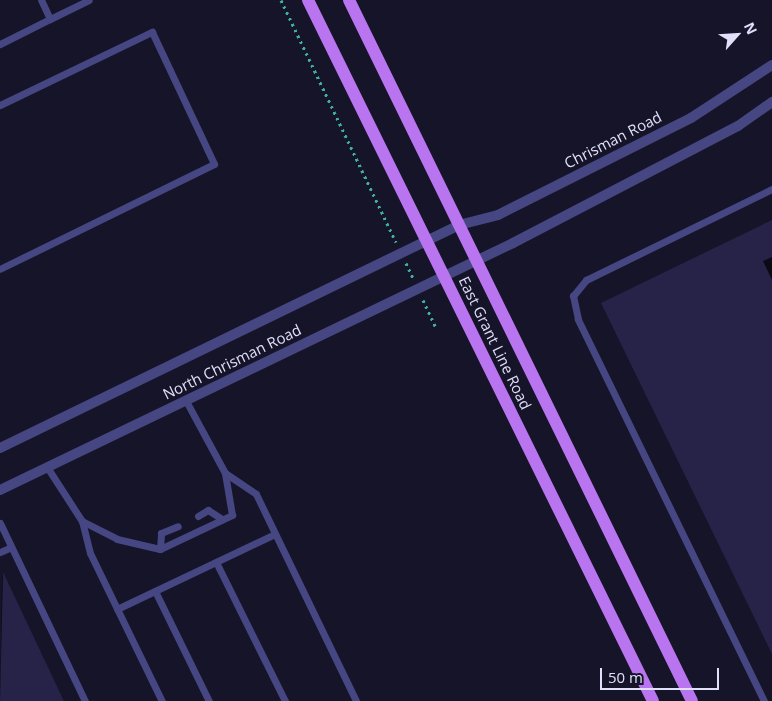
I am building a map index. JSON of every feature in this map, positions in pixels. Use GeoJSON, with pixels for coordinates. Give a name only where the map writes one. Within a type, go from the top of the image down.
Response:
{"type":"FeatureCollection","features":[{"type":"Feature","properties":{"kind":"main road","name":"East Grant Line Road"},"geometry":{"type":"LineString","coordinates":[[308,0],[653,701]]}},
{"type":"Feature","properties":{"kind":"main road","name":"East Grant Line Road"},"geometry":{"type":"LineString","coordinates":[[349,0],[692,701]]}},
{"type":"Feature","properties":{"kind":"street","name":"Chrisman Road"},"geometry":{"type":"LineString","coordinates":[[459,225],[498,215],[691,118],[772,65]]}},
{"type":"Feature","properties":{"kind":"street"},"geometry":{"type":"LineString","coordinates":[[477,261],[738,126],[772,102]]}},
{"type":"Feature","properties":{"kind":"street","name":"North Chrisman Road"},"geometry":{"type":"LineString","coordinates":[[0,448],[459,225]]}},
{"type":"Feature","properties":{"kind":"street","name":"North Chrisman Road"},"geometry":{"type":"LineString","coordinates":[[0,490],[477,261]]}},
{"type":"Feature","properties":{"kind":"lane"},"geometry":{"type":"LineString","coordinates":[[41,0],[50,19]]}},
{"type":"Feature","properties":{"kind":"lane"},"geometry":{"type":"LineString","coordinates":[[0,44],[89,0]]}},
{"type":"Feature","properties":{"kind":"lane"},"geometry":{"type":"LineString","coordinates":[[0,105],[152,32],[214,164],[0,269]]}},
{"type":"Feature","properties":{"kind":"lane"},"geometry":{"type":"LineString","coordinates":[[764,701],[578,319],[573,296],[586,280],[772,189]]}},
{"type":"Feature","properties":{"kind":"lane"},"geometry":{"type":"LineString","coordinates":[[82,521],[117,538],[160,549],[232,515],[225,473],[186,401]]}},
{"type":"Feature","properties":{"kind":"lane"},"geometry":{"type":"LineString","coordinates":[[47,467],[82,521],[90,553],[162,701]]}},
{"type":"Feature","properties":{"kind":"lane"},"geometry":{"type":"LineString","coordinates":[[225,473],[256,494],[356,701]]}},
{"type":"Feature","properties":{"kind":"lane"},"geometry":{"type":"LineString","coordinates":[[198,516],[208,510],[222,519]]}},
{"type":"Feature","properties":{"kind":"lane"},"geometry":{"type":"LineString","coordinates":[[0,523],[8,548],[85,701]]}},
{"type":"Feature","properties":{"kind":"lane"},"geometry":{"type":"LineString","coordinates":[[160,549],[161,534],[178,526]]}},
{"type":"Feature","properties":{"kind":"lane"},"geometry":{"type":"LineString","coordinates":[[117,609],[275,534]]}},
{"type":"Feature","properties":{"kind":"lane"},"geometry":{"type":"LineString","coordinates":[[0,552],[8,548]]}},
{"type":"Feature","properties":{"kind":"lane"},"geometry":{"type":"LineString","coordinates":[[216,562],[286,701]]}},
{"type":"Feature","properties":{"kind":"lane"},"geometry":{"type":"LineString","coordinates":[[155,591],[209,701]]}},
{"type":"Feature","properties":{"kind":"path"},"geometry":{"type":"LineString","coordinates":[[281,0],[436,328]]}},
{"type":"Feature","properties":{"kind":"building"},"geometry":{"type":"Polygon","coordinates":[[[772,220],[772,257],[763,261],[772,280],[772,654],[601,303],[772,220]]]}},
{"type":"Feature","properties":{"kind":"building"},"geometry":{"type":"Polygon","coordinates":[[[3,572],[64,701],[0,701],[3,572]]]}}]}
